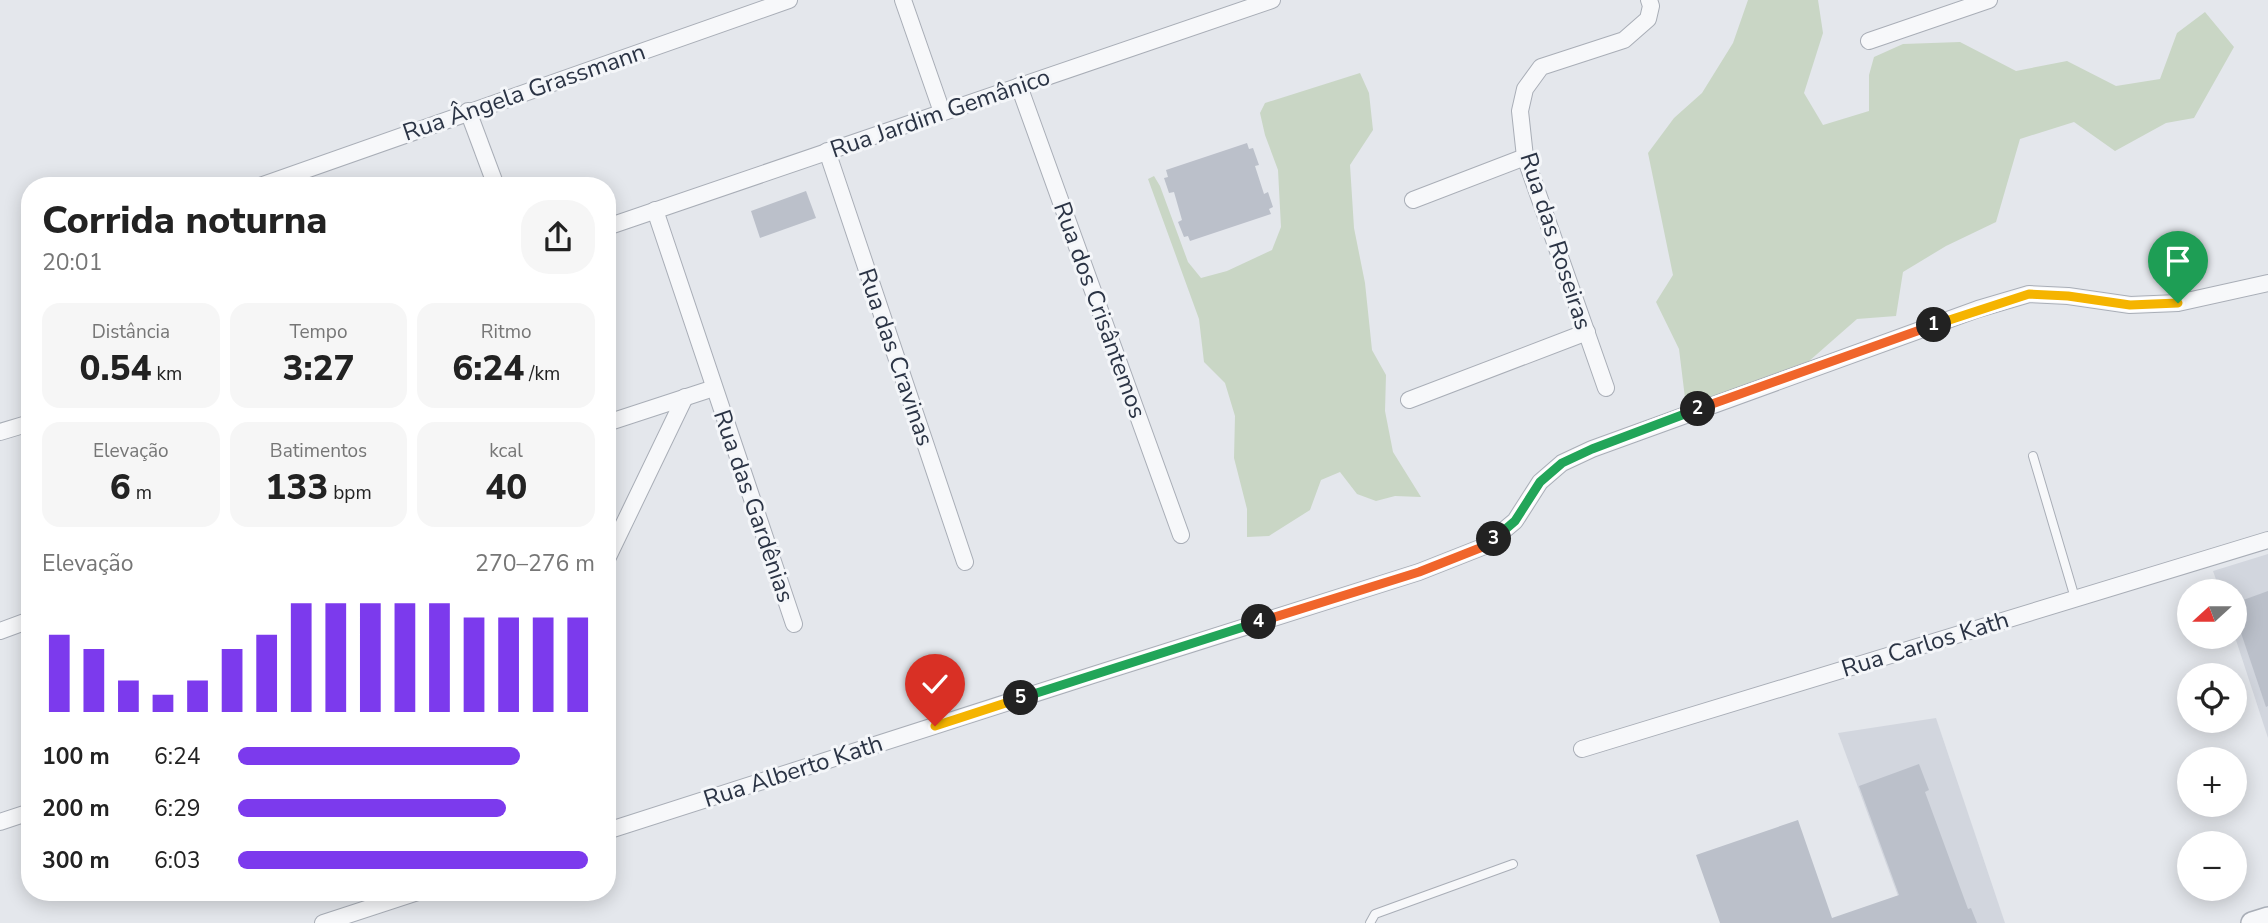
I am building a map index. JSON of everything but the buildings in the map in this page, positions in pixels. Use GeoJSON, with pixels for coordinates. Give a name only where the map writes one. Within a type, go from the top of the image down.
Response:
{"type":"FeatureCollection","features":[{"type":"Feature","properties":{"kind":"street","name":"Rua Ângela Grassmann"},"geometry":{"type":"LineString","coordinates":[[285,177],[789,0]]}},
{"type":"Feature","properties":{"kind":"street"},"geometry":{"type":"LineString","coordinates":[[903,0],[942,112]]}},
{"type":"Feature","properties":{"kind":"street","name":"Rua Jardim Gemânico"},"geometry":{"type":"LineString","coordinates":[[616,224],[1272,0]]}},
{"type":"Feature","properties":{"kind":"street","name":"Rua das Roseiras"},"geometry":{"type":"LineString","coordinates":[[1606,388],[1525,157],[1520,111],[1525,89],[1541,67],[1624,40],[1648,19],[1651,6],[1649,0]]}},
{"type":"Feature","properties":{"kind":"street"},"geometry":{"type":"LineString","coordinates":[[1869,41],[1989,0]]}},
{"type":"Feature","properties":{"kind":"street","name":"Rua dos Crisântemos"},"geometry":{"type":"LineString","coordinates":[[1019,86],[1181,535]]}},
{"type":"Feature","properties":{"kind":"street"},"geometry":{"type":"LineString","coordinates":[[468,111],[493,177]]}},
{"type":"Feature","properties":{"kind":"street","name":"Rua das Cravinas"},"geometry":{"type":"LineString","coordinates":[[827,151],[965,562]]}},
{"type":"Feature","properties":{"kind":"street"},"geometry":{"type":"LineString","coordinates":[[1413,200],[1525,157]]}},
{"type":"Feature","properties":{"kind":"street","name":"Rua das Gardênias"},"geometry":{"type":"LineString","coordinates":[[654,210],[794,624]]}},
{"type":"Feature","properties":{"kind":"street","name":"Rua Alberto Kath"},"geometry":{"type":"LineString","coordinates":[[616,828],[1419,572],[1485,546],[1515,521],[1540,482],[1562,463],[1592,449],[1978,309],[2029,294],[2068,296],[2130,305],[2178,303],[2268,283]]}},
{"type":"Feature","properties":{"kind":"street"},"geometry":{"type":"LineString","coordinates":[[1409,400],[1587,332]]}},
{"type":"Feature","properties":{"kind":"street"},"geometry":{"type":"LineString","coordinates":[[616,421],[714,388]]}},
{"type":"Feature","properties":{"kind":"street"},"geometry":{"type":"LineString","coordinates":[[616,540],[685,397]]}},
{"type":"Feature","properties":{"kind":"street"},"geometry":{"type":"LineString","coordinates":[[0,432],[21,426]]}},
{"type":"Feature","properties":{"kind":"street","name":"Rua Carlos Kath"},"geometry":{"type":"LineString","coordinates":[[1582,749],[2268,540]]}},
{"type":"Feature","properties":{"kind":"street"},"geometry":{"type":"LineString","coordinates":[[0,631],[21,623]]}},
{"type":"Feature","properties":{"kind":"street"},"geometry":{"type":"LineString","coordinates":[[0,822],[21,815]]}},
{"type":"Feature","properties":{"kind":"street"},"geometry":{"type":"LineString","coordinates":[[323,923],[390,901]]}},
{"type":"Feature","properties":{"kind":"street"},"geometry":{"type":"LineString","coordinates":[[2252,923],[2268,918]]}},
{"type":"Feature","properties":{"kind":"lane"},"geometry":{"type":"LineString","coordinates":[[2033,456],[2075,598]]}},
{"type":"Feature","properties":{"kind":"lane"},"geometry":{"type":"LineString","coordinates":[[1370,923],[1374,914],[1513,864]]}},
{"type":"Feature","properties":{"kind":"shaded area"},"geometry":{"type":"Polygon","coordinates":[[[2268,554],[2268,738],[2247,674],[2247,663],[2243,663],[2239,649],[2247,649],[2247,579],[2216,579],[2213,571],[2268,554]]]}},
{"type":"Feature","properties":{"kind":"shaded area"},"geometry":{"type":"Polygon","coordinates":[[[1936,718],[2005,923],[1908,923],[1838,733],[1936,718]]]}},
{"type":"Feature","properties":{"kind":"green space"},"geometry":{"type":"Polygon","coordinates":[[[1748,0],[1818,0],[1823,33],[1804,93],[1823,125],[1869,111],[1869,75],[1874,57],[1903,44],[1960,42],[2016,71],[2067,61],[2116,86],[2160,79],[2177,33],[2205,12],[2234,47],[2194,118],[2166,123],[2115,151],[2074,122],[2020,139],[1996,222],[1946,246],[1903,272],[1896,316],[1857,319],[1808,362],[1714,398],[1685,398],[1679,349],[1656,302],[1673,275],[1648,153],[1674,118],[1702,93],[1733,43],[1748,0]]]}},
{"type":"Feature","properties":{"kind":"green space"},"geometry":{"type":"Polygon","coordinates":[[[1360,73],[1369,93],[1373,130],[1350,165],[1354,228],[1365,283],[1372,350],[1386,375],[1385,411],[1393,452],[1421,497],[1395,496],[1376,501],[1357,494],[1340,472],[1321,480],[1310,510],[1269,536],[1247,537],[1247,509],[1234,458],[1235,416],[1225,383],[1204,362],[1199,319],[1148,179],[1154,176],[1160,186],[1188,262],[1201,278],[1227,271],[1272,250],[1281,227],[1278,170],[1260,113],[1265,103],[1360,73]]]}},
{"type":"Feature","properties":{"kind":"route"},"geometry":{"type":"LineString","coordinates":[[935,726],[1419,572],[1485,546],[1515,521],[1540,482],[1562,463],[1640,430],[1978,309],[2029,294],[2068,296],[2130,305],[2178,303]]}}]}
